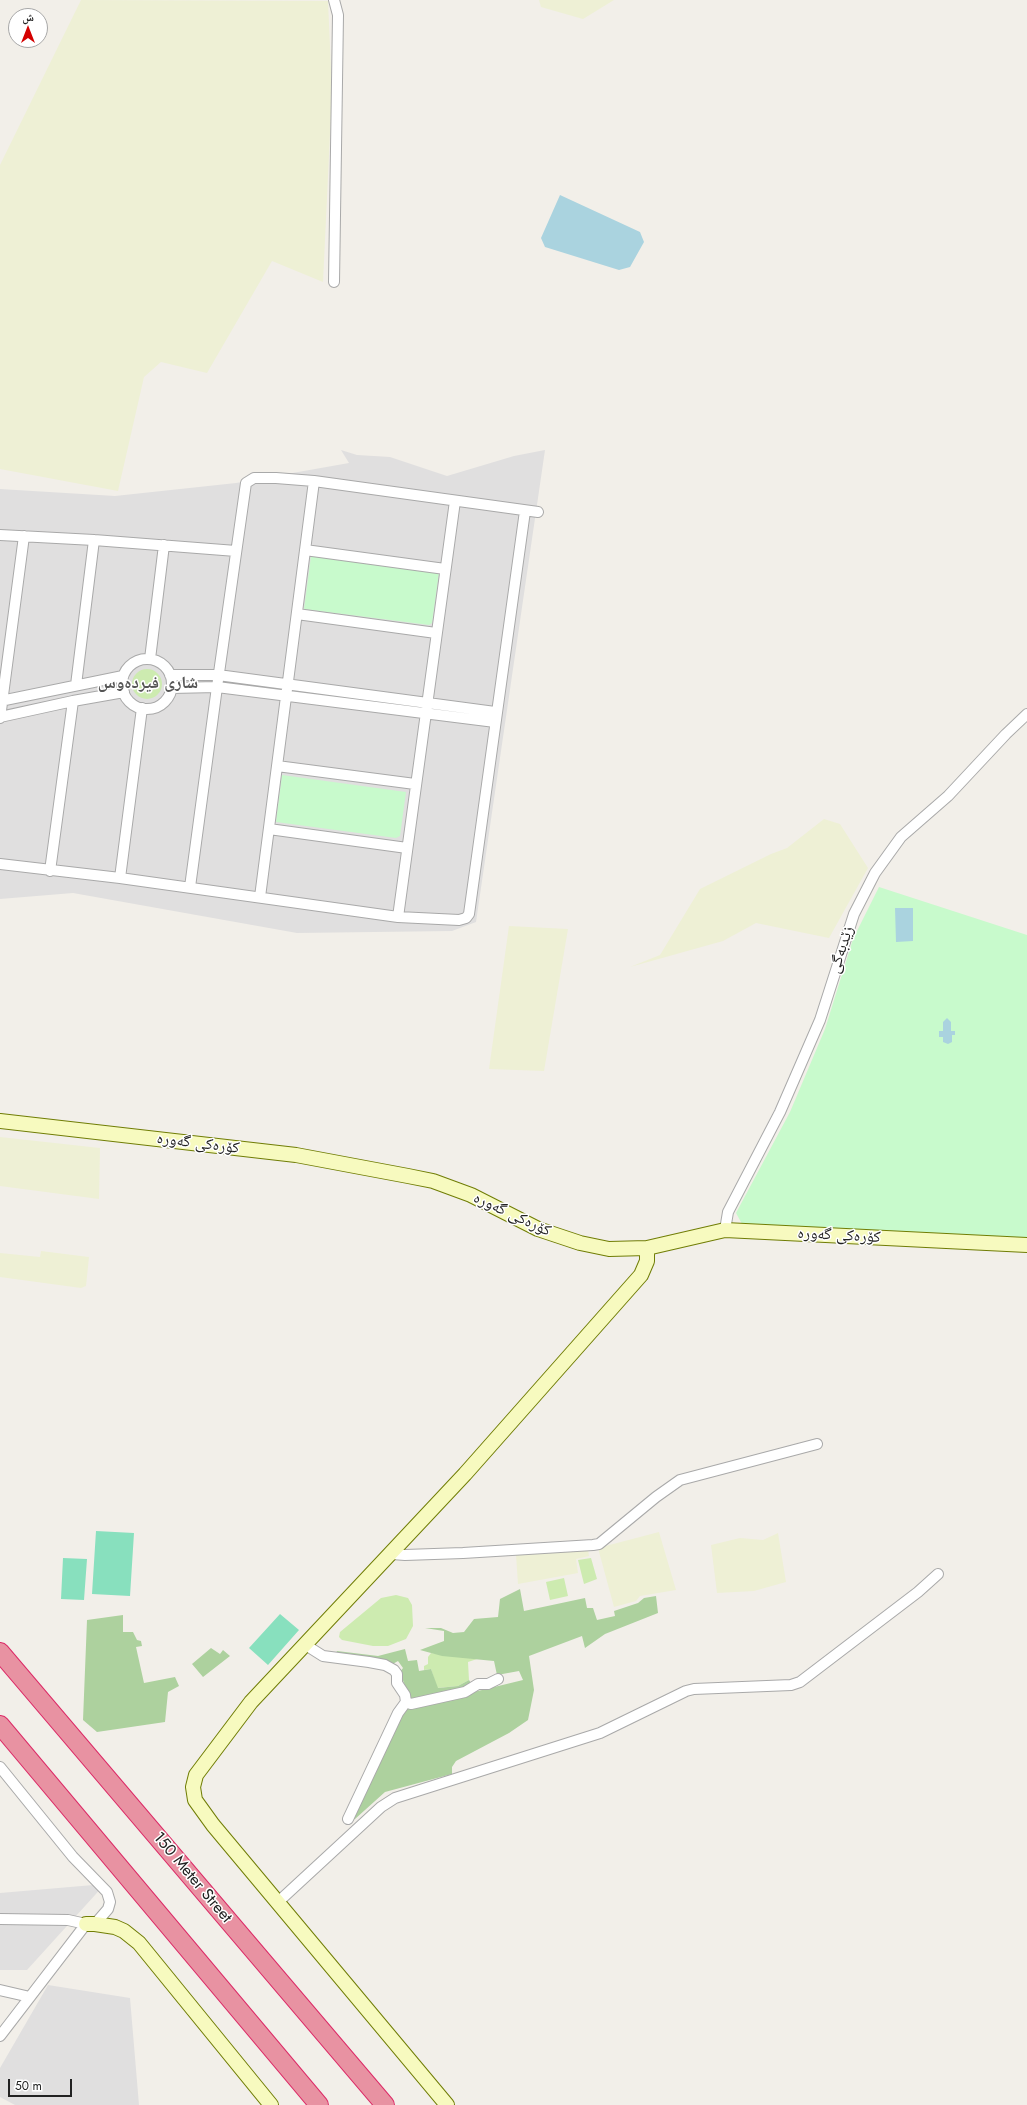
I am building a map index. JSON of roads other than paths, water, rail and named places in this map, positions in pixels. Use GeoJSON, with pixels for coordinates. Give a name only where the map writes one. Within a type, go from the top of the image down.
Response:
{"type":"FeatureCollection","features":[{"type":"Feature","properties":{"kind":"highway","name":"150 Meter Street"},"geometry":{"type":"LineString","coordinates":[[0,1652],[385,2105]]}},
{"type":"Feature","properties":{"kind":"highway"},"geometry":{"type":"LineString","coordinates":[[0,1725],[319,2105]]}},
{"type":"Feature","properties":{"kind":"street"},"geometry":{"type":"LineString","coordinates":[[334,0],[338,14],[334,282]]}},
{"type":"Feature","properties":{"kind":"street"},"geometry":{"type":"LineString","coordinates":[[190,887],[218,675],[246,482],[254,478],[314,481],[538,512]]}},
{"type":"Feature","properties":{"kind":"street"},"geometry":{"type":"LineString","coordinates":[[260,897],[314,481]]}},
{"type":"Feature","properties":{"kind":"street"},"geometry":{"type":"LineString","coordinates":[[398,917],[425,708],[455,501]]}},
{"type":"Feature","properties":{"kind":"street"},"geometry":{"type":"LineString","coordinates":[[0,864],[190,887],[398,917],[459,920],[469,914],[495,717],[525,511]]}},
{"type":"Feature","properties":{"kind":"street"},"geometry":{"type":"LineString","coordinates":[[0,535],[94,540],[236,551]]}},
{"type":"Feature","properties":{"kind":"street"},"geometry":{"type":"LineString","coordinates":[[24,536],[0,717],[73,701],[124,692]]}},
{"type":"Feature","properties":{"kind":"street"},"geometry":{"type":"LineString","coordinates":[[76,685],[94,540]]}},
{"type":"Feature","properties":{"kind":"street"},"geometry":{"type":"LineString","coordinates":[[150,659],[164,545]]}},
{"type":"Feature","properties":{"kind":"street"},"geometry":{"type":"LineString","coordinates":[[305,550],[445,570]]}},
{"type":"Feature","properties":{"kind":"street"},"geometry":{"type":"LineString","coordinates":[[297,614],[436,633]]}},
{"type":"Feature","properties":{"kind":"street"},"geometry":{"type":"LineString","coordinates":[[150,659],[165,667],[170,675],[171,688],[167,698],[161,704],[154,707],[142,708],[130,702],[124,692],[123,676],[129,667],[135,662],[150,659]]}},
{"type":"Feature","properties":{"kind":"street"},"geometry":{"type":"LineString","coordinates":[[170,675],[218,675],[288,684],[425,708]]}},
{"type":"Feature","properties":{"kind":"street"},"geometry":{"type":"LineString","coordinates":[[2,700],[123,676]]}},
{"type":"Feature","properties":{"kind":"street"},"geometry":{"type":"LineString","coordinates":[[171,688],[217,687],[425,708],[495,717]]}},
{"type":"Feature","properties":{"kind":"street"},"geometry":{"type":"LineString","coordinates":[[50,871],[73,701]]}},
{"type":"Feature","properties":{"kind":"street"},"geometry":{"type":"LineString","coordinates":[[120,878],[142,708]]}},
{"type":"Feature","properties":{"kind":"street","name":"زێدبەگی"},"geometry":{"type":"LineString","coordinates":[[725,1230],[728,1212],[780,1112],[820,1020],[854,914],[875,873],[901,837],[948,796],[1006,734],[1027,714]]}},
{"type":"Feature","properties":{"kind":"street"},"geometry":{"type":"LineString","coordinates":[[277,766],[415,784]]}},
{"type":"Feature","properties":{"kind":"street"},"geometry":{"type":"LineString","coordinates":[[269,829],[407,848]]}},
{"type":"Feature","properties":{"kind":"street","name":"کۆرەکی گەورە"},"geometry":{"type":"LineString","coordinates":[[0,1121],[296,1155],[433,1181],[464,1192],[538,1229],[566,1239],[609,1249],[647,1248],[725,1230],[1027,1245]]}},
{"type":"Feature","properties":{"kind":"street"},"geometry":{"type":"LineString","coordinates":[[447,2105],[277,1903],[202,1810],[195,1800],[193,1788],[196,1775],[202,1765],[251,1702],[304,1644],[392,1554],[641,1275],[647,1261],[647,1248]]}},
{"type":"Feature","properties":{"kind":"street"},"geometry":{"type":"LineString","coordinates":[[392,1554],[405,1556],[599,1544],[656,1497],[680,1480],[817,1444]]}},
{"type":"Feature","properties":{"kind":"street"},"geometry":{"type":"LineString","coordinates":[[277,1903],[381,1807],[395,1798],[600,1733],[686,1691],[694,1689],[791,1685],[800,1682],[918,1592],[938,1574]]}},
{"type":"Feature","properties":{"kind":"street"},"geometry":{"type":"LineString","coordinates":[[304,1644],[323,1656],[385,1665],[394,1670],[397,1674],[397,1683],[406,1695],[406,1702],[398,1713],[348,1819]]}},
{"type":"Feature","properties":{"kind":"street"},"geometry":{"type":"LineString","coordinates":[[406,1702],[411,1704],[465,1692],[478,1684],[488,1684],[498,1680]]}},
{"type":"Feature","properties":{"kind":"street"},"geometry":{"type":"LineString","coordinates":[[0,1767],[73,1857],[107,1892],[110,1902],[108,1909],[90,1924],[0,2036]]}},
{"type":"Feature","properties":{"kind":"street"},"geometry":{"type":"LineString","coordinates":[[0,1919],[68,1920],[119,1929],[139,1943],[271,2105]]}},
{"type":"Feature","properties":{"kind":"street"},"geometry":{"type":"LineString","coordinates":[[0,1990],[30,1997]]}},
{"type":"Feature","properties":{"kind":"water"},"geometry":{"type":"Polygon","coordinates":[[[560,195],[640,232],[644,242],[630,267],[619,270],[545,247],[541,238],[560,195]]]}},
{"type":"Feature","properties":{"kind":"water"},"geometry":{"type":"Polygon","coordinates":[[[895,908],[913,908],[913,941],[896,942],[895,908]]]}},
{"type":"Feature","properties":{"kind":"water"},"geometry":{"type":"Polygon","coordinates":[[[947,1018],[951,1022],[951,1031],[955,1031],[955,1035],[952,1035],[952,1042],[948,1044],[943,1042],[943,1037],[939,1037],[939,1031],[943,1031],[943,1022],[947,1018]]]}},
{"type":"Feature","properties":{"kind":"district","name":"شاری فیردەوس"},"geometry":{"type":"Point","coordinates":[148,684]}}]}
